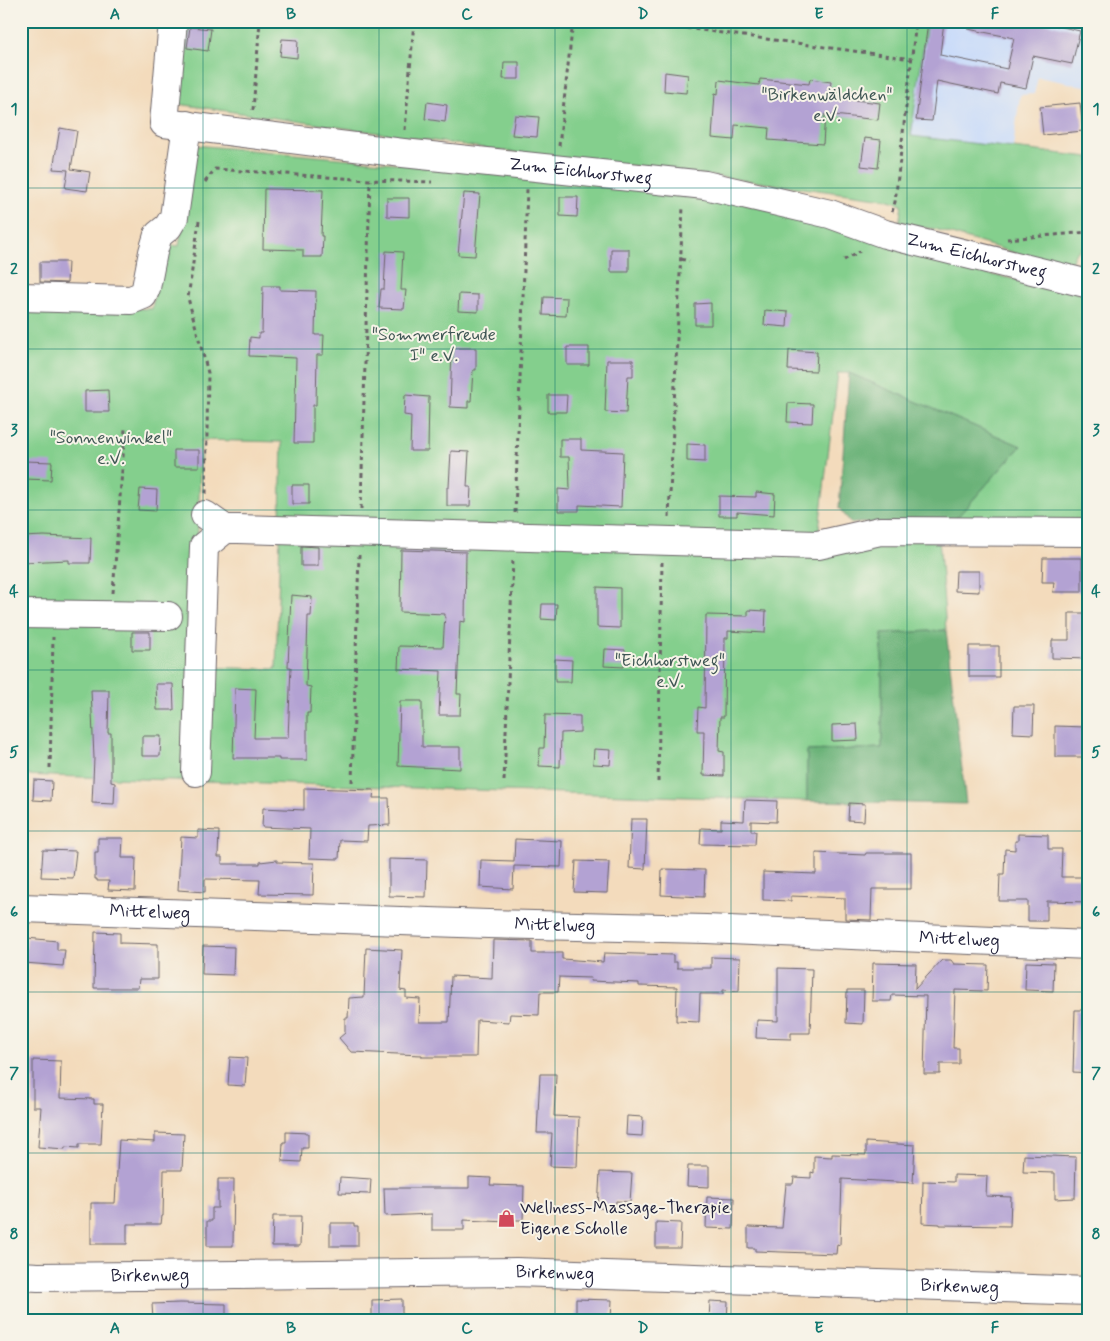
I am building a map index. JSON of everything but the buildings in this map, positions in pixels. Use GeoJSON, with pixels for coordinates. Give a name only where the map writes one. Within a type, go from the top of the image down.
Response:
{"type":"FeatureCollection","features":[{"type":"Feature","properties":{"kind":"street","name":"Zum Eichhorstweg"},"geometry":{"type":"LineString","coordinates":[[173,21],[164,123],[403,153],[705,185],[830,214],[885,234],[1089,284]]}},
{"type":"Feature","properties":{"kind":"street"},"geometry":{"type":"LineString","coordinates":[[21,298],[130,300],[143,295],[146,288],[152,252],[158,235],[174,217],[187,125]]}},
{"type":"Feature","properties":{"kind":"street"},"geometry":{"type":"LineString","coordinates":[[196,772],[204,546],[215,522],[360,531],[818,545],[880,531],[1089,532]]}},
{"type":"Feature","properties":{"kind":"street"},"geometry":{"type":"LineString","coordinates":[[21,614],[168,616]]}},
{"type":"Feature","properties":{"kind":"street","name":"Mittelweg"},"geometry":{"type":"LineString","coordinates":[[21,908],[488,924],[706,929],[1089,945]]}},
{"type":"Feature","properties":{"kind":"street","name":"Birkenweg"},"geometry":{"type":"LineString","coordinates":[[21,1276],[516,1272],[1089,1291]]}},
{"type":"Feature","properties":{"kind":"path"},"geometry":{"type":"LineString","coordinates":[[253,116],[260,21]]}},
{"type":"Feature","properties":{"kind":"path"},"geometry":{"type":"LineString","coordinates":[[404,138],[414,21]]}},
{"type":"Feature","properties":{"kind":"path"},"geometry":{"type":"LineString","coordinates":[[556,169],[574,21]]}},
{"type":"Feature","properties":{"kind":"path"},"geometry":{"type":"LineString","coordinates":[[623,21],[912,60]]}},
{"type":"Feature","properties":{"kind":"path"},"geometry":{"type":"LineString","coordinates":[[895,202],[916,21]]}},
{"type":"Feature","properties":{"kind":"path"},"geometry":{"type":"LineString","coordinates":[[204,190],[205,180],[215,169],[370,180],[439,182]]}},
{"type":"Feature","properties":{"kind":"path"},"geometry":{"type":"LineString","coordinates":[[352,782],[370,180]]}},
{"type":"Feature","properties":{"kind":"path"},"geometry":{"type":"LineString","coordinates":[[504,781],[527,185]]}},
{"type":"Feature","properties":{"kind":"path"},"geometry":{"type":"LineString","coordinates":[[658,782],[662,553],[668,530],[684,200]]}},
{"type":"Feature","properties":{"kind":"path"},"geometry":{"type":"LineString","coordinates":[[199,220],[188,298],[208,373],[215,522]]}},
{"type":"Feature","properties":{"kind":"path"},"geometry":{"type":"LineString","coordinates":[[974,255],[1010,238],[1089,232]]}},
{"type":"Feature","properties":{"kind":"path"},"geometry":{"type":"LineString","coordinates":[[681,259],[689,261]]}},
{"type":"Feature","properties":{"kind":"path"},"geometry":{"type":"LineString","coordinates":[[111,616],[125,429]]}},
{"type":"Feature","properties":{"kind":"path"},"geometry":{"type":"LineString","coordinates":[[50,768],[54,615]]}},
{"type":"Feature","properties":{"kind":"shaded area"},"geometry":{"type":"Polygon","coordinates":[[[927,21],[1089,21],[1089,87],[1038,77],[1034,94],[1020,95],[1013,148],[911,136],[927,21]]]}},
{"type":"Feature","properties":{"kind":"green space","name":"\"Birkenwäldchen\" e.V."},"geometry":{"type":"Polygon","coordinates":[[[184,21],[927,21],[911,136],[1089,157],[1089,241],[1075,254],[1068,269],[935,229],[899,225],[902,204],[885,199],[645,167],[546,157],[178,104],[184,21]]]}},
{"type":"Feature","properties":{"kind":"green space"},"geometry":{"type":"Polygon","coordinates":[[[194,145],[683,189],[757,206],[987,274],[1089,293],[1089,523],[953,522],[1021,446],[849,373],[838,373],[818,537],[280,518],[282,442],[201,440],[193,667],[276,669],[280,535],[939,538],[946,630],[882,634],[882,748],[807,751],[807,801],[21,775],[21,305],[152,309],[162,244],[179,246],[194,145]]]}},
{"type":"Feature","properties":{"kind":"green space"},"geometry":{"type":"Polygon","coordinates":[[[849,373],[1021,446],[953,522],[851,523],[839,508],[849,373]]]}},
{"type":"Feature","properties":{"kind":"green space"},"geometry":{"type":"Polygon","coordinates":[[[946,630],[966,804],[807,801],[807,751],[882,748],[882,634],[946,630]]]}},
{"type":"Feature","properties":{"kind":"place","name":"Wellness-Massage-Therapie Eigene Scholle"},"geometry":{"type":"Point","coordinates":[506,1218]}},
{"type":"Feature","properties":{"kind":"park label","name":"\"Sommerfreude I\" e.V."},"geometry":{"type":"Point","coordinates":[434,345]}},
{"type":"Feature","properties":{"kind":"park label","name":"\"Sonnenwinkel\" e.V."},"geometry":{"type":"Point","coordinates":[111,448]}},
{"type":"Feature","properties":{"kind":"park label","name":"\"Eichhorstweg\" e.V."},"geometry":{"type":"Point","coordinates":[670,671]}}]}
